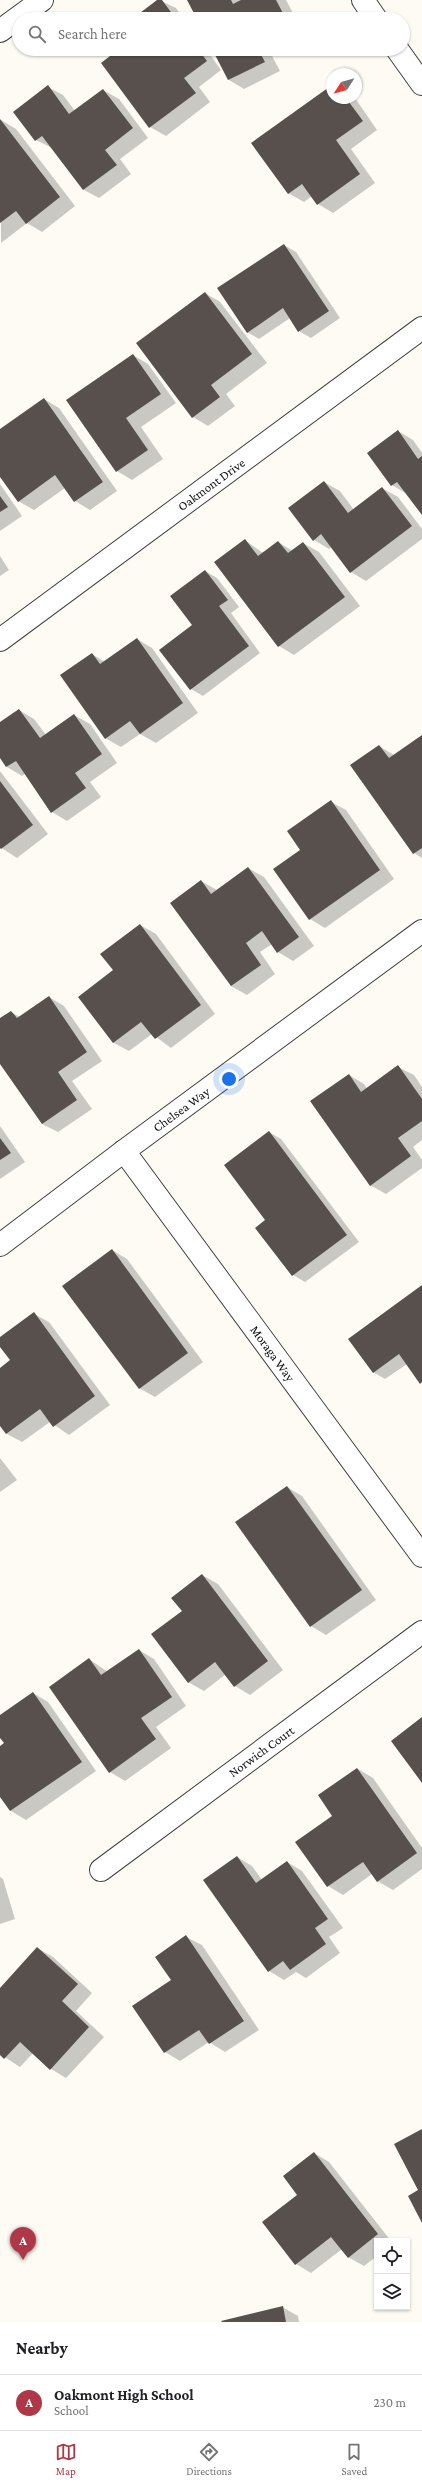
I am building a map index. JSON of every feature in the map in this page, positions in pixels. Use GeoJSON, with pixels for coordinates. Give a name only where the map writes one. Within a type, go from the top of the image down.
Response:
{"type":"FeatureCollection","features":[{"type":"Feature","properties":{"kind":"street"},"geometry":{"type":"LineString","coordinates":[[26,12],[42,0]]}},
{"type":"Feature","properties":{"kind":"street"},"geometry":{"type":"LineString","coordinates":[[363,0],[371,12]]}},
{"type":"Feature","properties":{"kind":"street"},"geometry":{"type":"LineString","coordinates":[[0,31],[12,22]]}},
{"type":"Feature","properties":{"kind":"street"},"geometry":{"type":"LineString","coordinates":[[402,56],[422,84]]}},
{"type":"Feature","properties":{"kind":"street","name":"Oakmont Drive"},"geometry":{"type":"LineString","coordinates":[[0,640],[422,328]]}},
{"type":"Feature","properties":{"kind":"street","name":"Chelsea Way"},"geometry":{"type":"LineString","coordinates":[[0,1245],[124,1151],[422,931]]}},
{"type":"Feature","properties":{"kind":"street","name":"Moraga Way"},"geometry":{"type":"LineString","coordinates":[[124,1151],[422,1556]]}},
{"type":"Feature","properties":{"kind":"street","name":"Norwich Court"},"geometry":{"type":"LineString","coordinates":[[101,1870],[422,1632]]}},
{"type":"Feature","properties":{"kind":"building"},"geometry":{"type":"Polygon","coordinates":[[[157,0],[162,0],[171,12],[141,12],[157,0]]]}},
{"type":"Feature","properties":{"kind":"building"},"geometry":{"type":"Polygon","coordinates":[[[187,0],[231,0],[233,4],[241,0],[276,0],[282,12],[193,12],[187,0]]]}},
{"type":"Feature","properties":{"kind":"building"},"geometry":{"type":"Polygon","coordinates":[[[110,56],[203,56],[207,61],[184,78],[196,93],[149,128],[101,63],[110,56]]]}},
{"type":"Feature","properties":{"kind":"building"},"geometry":{"type":"Polygon","coordinates":[[[216,56],[262,56],[265,62],[228,80],[216,56]]]}},
{"type":"Feature","properties":{"kind":"building"},"geometry":{"type":"Polygon","coordinates":[[[48,85],[69,114],[103,89],[133,128],[105,150],[117,165],[83,190],[42,136],[35,141],[13,112],[48,85]]]}},
{"type":"Feature","properties":{"kind":"building"},"geometry":{"type":"Polygon","coordinates":[[[326,89],[326,104],[350,104],[363,121],[336,140],[360,174],[317,205],[302,184],[288,194],[251,143],[326,89]]]}},
{"type":"Feature","properties":{"kind":"building"},"geometry":{"type":"Polygon","coordinates":[[[0,119],[60,197],[26,224],[16,211],[0,223],[0,119]]]}},
{"type":"Feature","properties":{"kind":"building"},"geometry":{"type":"Polygon","coordinates":[[[284,244],[329,311],[298,332],[283,308],[247,333],[217,288],[284,244]]]}},
{"type":"Feature","properties":{"kind":"building"},"geometry":{"type":"Polygon","coordinates":[[[205,292],[252,354],[211,385],[220,397],[192,418],[136,343],[205,292]]]}},
{"type":"Feature","properties":{"kind":"building"},"geometry":{"type":"Polygon","coordinates":[[[133,354],[161,394],[126,418],[148,450],[116,472],[66,400],[133,354]]]}},
{"type":"Feature","properties":{"kind":"building"},"geometry":{"type":"Polygon","coordinates":[[[44,398],[103,482],[74,502],[55,475],[18,502],[0,477],[0,429],[44,398]]]}},
{"type":"Feature","properties":{"kind":"building"},"geometry":{"type":"Polygon","coordinates":[[[398,430],[418,459],[422,456],[422,515],[397,482],[391,486],[367,453],[398,430]]]}},
{"type":"Feature","properties":{"kind":"building"},"geometry":{"type":"Polygon","coordinates":[[[324,481],[348,513],[382,487],[412,526],[350,573],[321,534],[313,541],[288,508],[324,481]]]}},
{"type":"Feature","properties":{"kind":"building"},"geometry":{"type":"Polygon","coordinates":[[[0,496],[8,507],[0,512],[0,496]]]}},
{"type":"Feature","properties":{"kind":"building"},"geometry":{"type":"Polygon","coordinates":[[[245,539],[258,556],[278,541],[288,553],[303,542],[345,597],[278,647],[214,562],[245,539]]]}},
{"type":"Feature","properties":{"kind":"building"},"geometry":{"type":"Polygon","coordinates":[[[205,570],[228,600],[219,606],[249,646],[190,690],[159,650],[192,625],[170,596],[205,570]]]}},
{"type":"Feature","properties":{"kind":"building"},"geometry":{"type":"Polygon","coordinates":[[[137,638],[183,703],[140,734],[130,721],[105,739],[60,675],[92,653],[100,664],[137,638]]]}},
{"type":"Feature","properties":{"kind":"building"},"geometry":{"type":"Polygon","coordinates":[[[19,709],[40,738],[74,714],[102,754],[75,773],[86,788],[51,813],[16,761],[6,767],[0,758],[0,722],[19,709]]]}},
{"type":"Feature","properties":{"kind":"building"},"geometry":{"type":"Polygon","coordinates":[[[422,735],[422,848],[413,854],[350,765],[379,745],[389,758],[422,735]]]}},
{"type":"Feature","properties":{"kind":"building"},"geometry":{"type":"Polygon","coordinates":[[[0,781],[33,825],[1,849],[0,848],[0,781]]]}},
{"type":"Feature","properties":{"kind":"building"},"geometry":{"type":"Polygon","coordinates":[[[331,800],[380,870],[309,920],[273,869],[300,850],[287,831],[331,800]]]}},
{"type":"Feature","properties":{"kind":"building"},"geometry":{"type":"Polygon","coordinates":[[[248,867],[299,937],[277,953],[262,931],[246,943],[261,965],[231,986],[170,903],[201,880],[211,894],[248,867]]]}},
{"type":"Feature","properties":{"kind":"building"},"geometry":{"type":"Polygon","coordinates":[[[140,924],[201,1005],[155,1039],[141,1022],[113,1043],[78,997],[113,970],[100,954],[140,924]]]}},
{"type":"Feature","properties":{"kind":"building"},"geometry":{"type":"Polygon","coordinates":[[[49,996],[87,1052],[58,1072],[77,1100],[42,1124],[0,1064],[0,1018],[11,1011],[17,1018],[49,996]]]}},
{"type":"Feature","properties":{"kind":"building"},"geometry":{"type":"Polygon","coordinates":[[[398,1065],[422,1099],[422,1121],[398,1138],[411,1156],[370,1186],[310,1101],[349,1074],[361,1092],[398,1065]]]}},
{"type":"Feature","properties":{"kind":"building"},"geometry":{"type":"Polygon","coordinates":[[[269,1131],[347,1235],[292,1276],[255,1228],[265,1220],[224,1165],[269,1131]]]}},
{"type":"Feature","properties":{"kind":"building"},"geometry":{"type":"Polygon","coordinates":[[[0,1138],[11,1153],[0,1160],[0,1138]]]}},
{"type":"Feature","properties":{"kind":"building"},"geometry":{"type":"Polygon","coordinates":[[[112,1249],[188,1353],[139,1389],[62,1286],[112,1249]]]}},
{"type":"Feature","properties":{"kind":"building"},"geometry":{"type":"Polygon","coordinates":[[[422,1285],[422,1382],[420,1384],[399,1354],[373,1373],[348,1339],[422,1285]]]}},
{"type":"Feature","properties":{"kind":"building"},"geometry":{"type":"Polygon","coordinates":[[[34,1312],[95,1396],[53,1427],[40,1409],[6,1434],[0,1426],[0,1368],[10,1360],[0,1347],[0,1337],[34,1312]]]}},
{"type":"Feature","properties":{"kind":"building"},"geometry":{"type":"Polygon","coordinates":[[[287,1486],[362,1590],[310,1627],[235,1522],[287,1486]]]}},
{"type":"Feature","properties":{"kind":"building"},"geometry":{"type":"Polygon","coordinates":[[[202,1574],[268,1661],[234,1687],[215,1662],[188,1683],[151,1634],[182,1611],[171,1598],[202,1574]]]}},
{"type":"Feature","properties":{"kind":"building"},"geometry":{"type":"Polygon","coordinates":[[[139,1649],[172,1697],[141,1718],[156,1739],[109,1773],[49,1687],[89,1658],[101,1675],[139,1649]]]}},
{"type":"Feature","properties":{"kind":"building"},"geometry":{"type":"Polygon","coordinates":[[[33,1692],[82,1762],[10,1811],[0,1797],[0,1746],[4,1743],[0,1738],[0,1715],[33,1692]]]}},
{"type":"Feature","properties":{"kind":"building"},"geometry":{"type":"Polygon","coordinates":[[[422,1717],[422,1783],[391,1741],[422,1717]]]}},
{"type":"Feature","properties":{"kind":"building"},"geometry":{"type":"Polygon","coordinates":[[[357,1768],[417,1853],[377,1882],[363,1862],[327,1887],[295,1842],[332,1816],[318,1795],[357,1768]]]}},
{"type":"Feature","properties":{"kind":"building"},"geometry":{"type":"Polygon","coordinates":[[[237,1856],[256,1883],[287,1861],[328,1919],[315,1928],[326,1944],[290,1970],[283,1961],[268,1972],[203,1880],[237,1856]]]}},
{"type":"Feature","properties":{"kind":"building"},"geometry":{"type":"Polygon","coordinates":[[[186,1935],[244,2021],[209,2044],[199,2030],[164,2053],[132,2006],[171,1980],[155,1957],[186,1935]]]}},
{"type":"Feature","properties":{"kind":"building"},"geometry":{"type":"Polygon","coordinates":[[[37,1947],[78,1984],[62,2001],[89,2027],[50,2070],[20,2042],[4,2059],[0,2055],[0,1988],[37,1947]]]}},
{"type":"Feature","properties":{"kind":"building"},"geometry":{"type":"Polygon","coordinates":[[[422,2129],[422,2223],[408,2196],[418,2190],[394,2144],[422,2129]]]}},
{"type":"Feature","properties":{"kind":"building"},"geometry":{"type":"Polygon","coordinates":[[[314,2152],[378,2234],[348,2258],[331,2237],[295,2265],[262,2222],[297,2195],[283,2176],[314,2152]]]}},
{"type":"Feature","properties":{"kind":"building"},"geometry":{"type":"Polygon","coordinates":[[[283,2306],[286,2322],[221,2321],[283,2306]]]}},
{"type":"Feature","properties":{"kind":"place","name":"Oakmont High School"},"geometry":{"type":"Point","coordinates":[23,2260]}}]}
